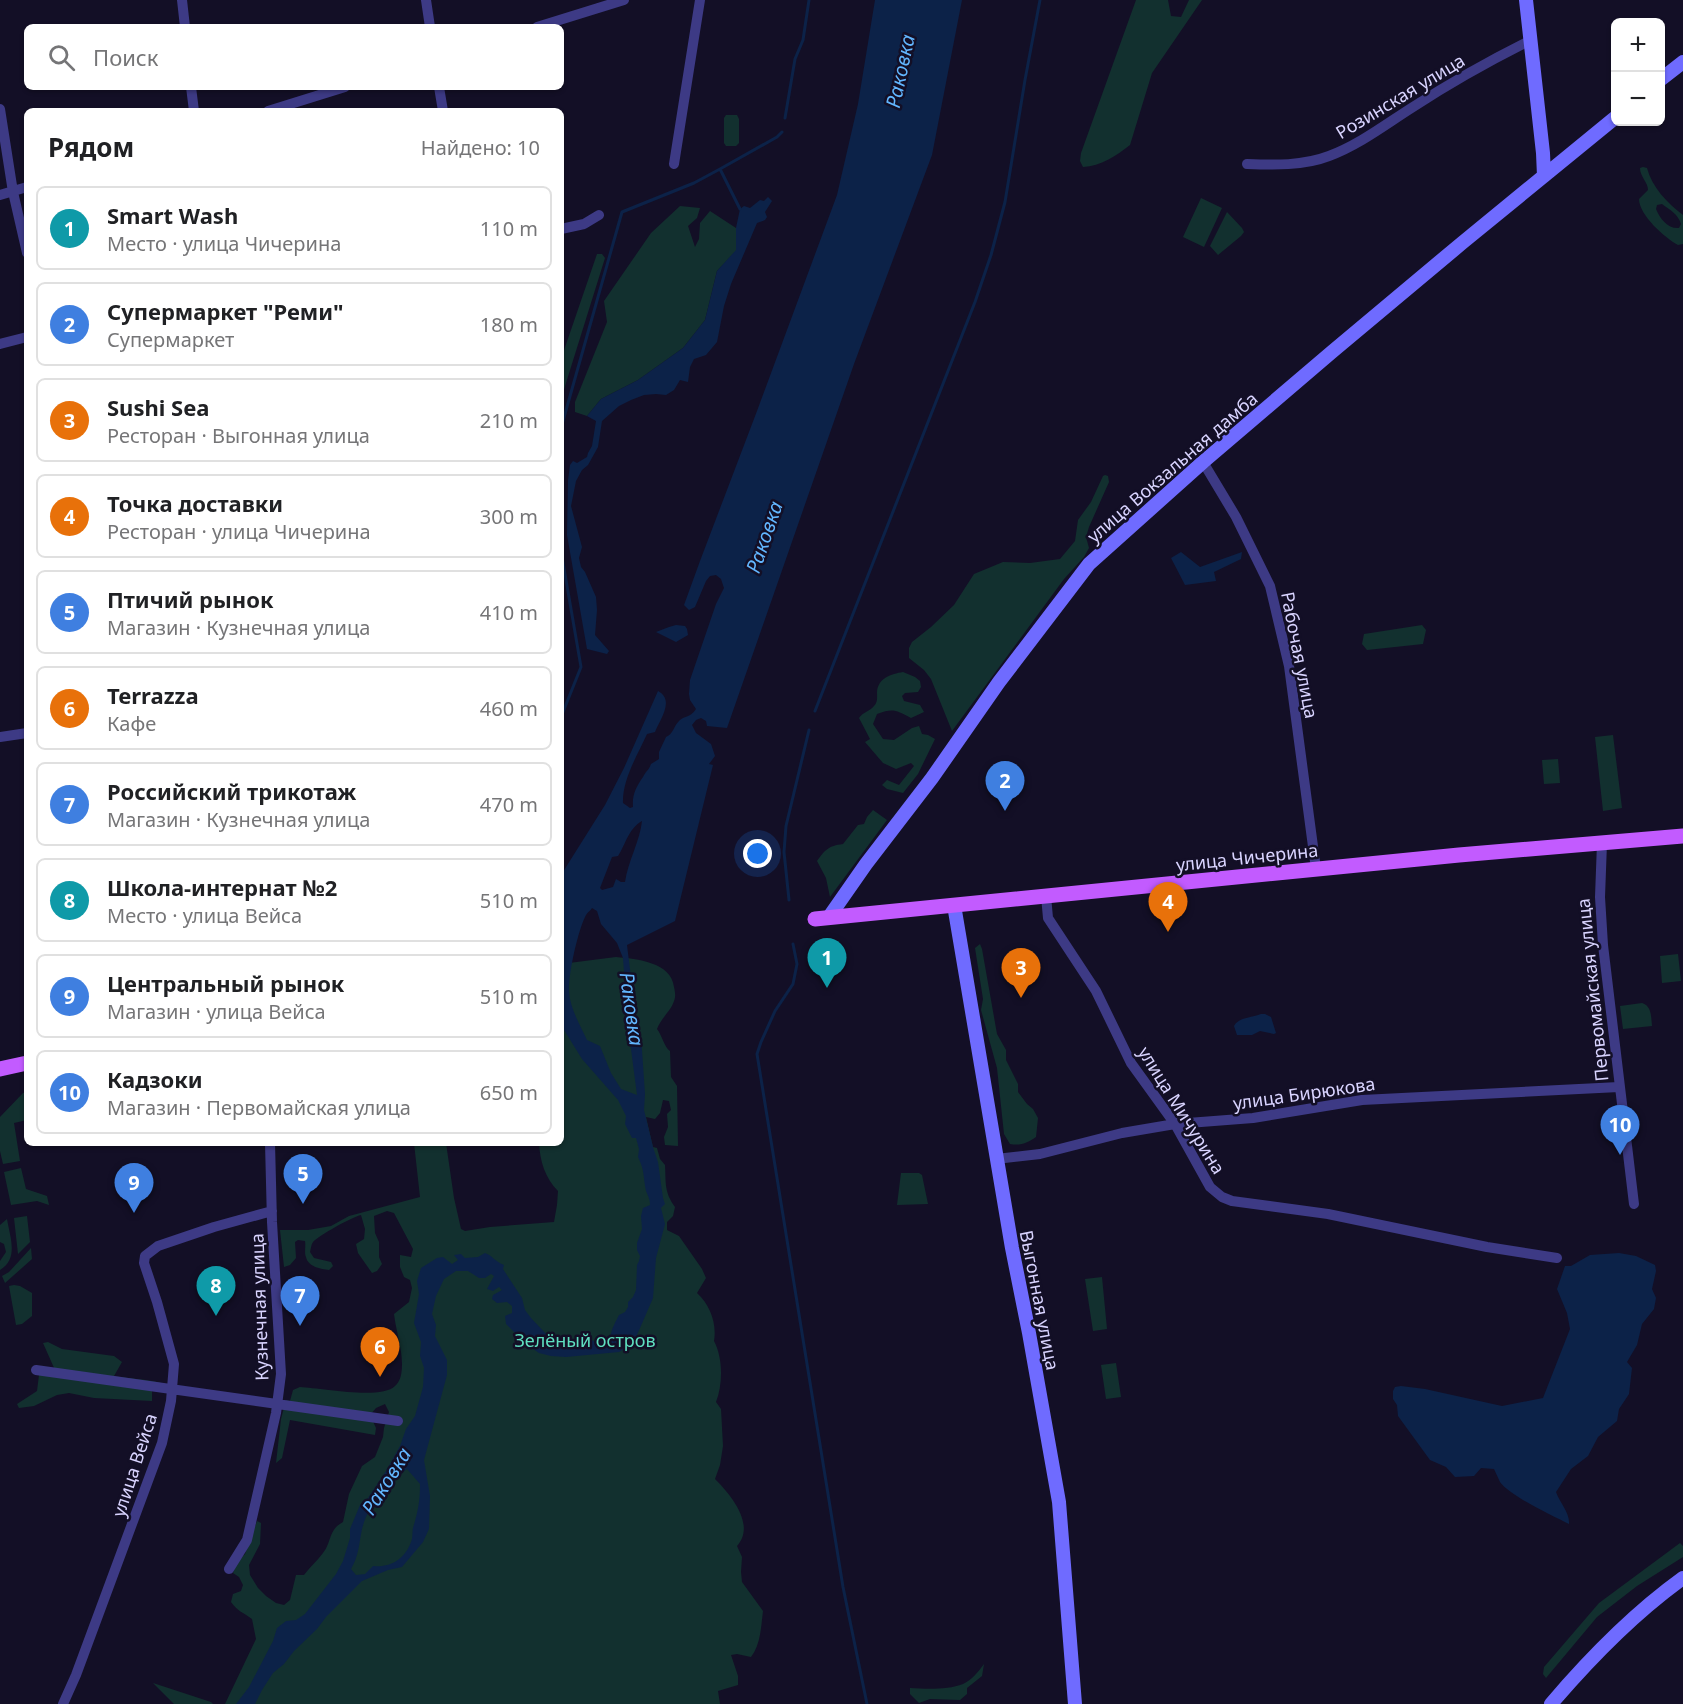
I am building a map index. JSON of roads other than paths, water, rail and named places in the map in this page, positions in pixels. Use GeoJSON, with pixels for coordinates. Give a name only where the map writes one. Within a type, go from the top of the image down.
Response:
{"type":"FeatureCollection","features":[{"type":"Feature","properties":{"kind":"main road","name":"улица Чичерина"},"geometry":{"type":"LineString","coordinates":[[822,918],[1459,855],[1683,837]]}},
{"type":"Feature","properties":{"kind":"main road"},"geometry":{"type":"LineString","coordinates":[[0,1070],[24,1064]]}},
{"type":"Feature","properties":{"kind":"street"},"geometry":{"type":"LineString","coordinates":[[182,0],[184,24]]}},
{"type":"Feature","properties":{"kind":"street"},"geometry":{"type":"LineString","coordinates":[[426,0],[430,24]]}},
{"type":"Feature","properties":{"kind":"street"},"geometry":{"type":"LineString","coordinates":[[547,24],[624,0]]}},
{"type":"Feature","properties":{"kind":"street"},"geometry":{"type":"LineString","coordinates":[[674,164],[700,0]]}},
{"type":"Feature","properties":{"kind":"street"},"geometry":{"type":"LineString","coordinates":[[1526,0],[1544,176]]}},
{"type":"Feature","properties":{"kind":"street","name":"Розинская улица"},"geometry":{"type":"LineString","coordinates":[[1247,164],[1305,163],[1328,157],[1356,143],[1454,81],[1529,41]]}},
{"type":"Feature","properties":{"kind":"street"},"geometry":{"type":"LineString","coordinates":[[1665,76],[1683,62]]}},
{"type":"Feature","properties":{"kind":"street"},"geometry":{"type":"LineString","coordinates":[[191,90],[194,108]]}},
{"type":"Feature","properties":{"kind":"street"},"geometry":{"type":"LineString","coordinates":[[278,108],[335,90]]}},
{"type":"Feature","properties":{"kind":"street"},"geometry":{"type":"LineString","coordinates":[[440,90],[442,108]]}},
{"type":"Feature","properties":{"kind":"street"},"geometry":{"type":"LineString","coordinates":[[0,109],[13,192],[24,240]]}},
{"type":"Feature","properties":{"kind":"street","name":"улица Вокзальная дамба"},"geometry":{"type":"LineString","coordinates":[[822,918],[932,778],[999,682],[1089,564],[1203,462],[1333,351],[1611,121]]}},
{"type":"Feature","properties":{"kind":"street"},"geometry":{"type":"LineString","coordinates":[[0,195],[24,188]]}},
{"type":"Feature","properties":{"kind":"street"},"geometry":{"type":"LineString","coordinates":[[564,228],[584,224],[599,215]]}},
{"type":"Feature","properties":{"kind":"street"},"geometry":{"type":"LineString","coordinates":[[0,344],[24,338]]}},
{"type":"Feature","properties":{"kind":"street","name":"Рабочая улица"},"geometry":{"type":"LineString","coordinates":[[1203,462],[1240,524],[1270,586],[1288,666],[1316,869]]}},
{"type":"Feature","properties":{"kind":"street"},"geometry":{"type":"LineString","coordinates":[[0,737],[24,733]]}},
{"type":"Feature","properties":{"kind":"street","name":"Первомайская улица"},"geometry":{"type":"LineString","coordinates":[[1602,843],[1600,897],[1603,945],[1634,1204]]}},
{"type":"Feature","properties":{"kind":"street","name":"улица Мичурина"},"geometry":{"type":"LineString","coordinates":[[1046,896],[1048,918],[1096,991],[1131,1063],[1175,1124],[1210,1187],[1222,1197],[1232,1201],[1328,1214],[1557,1258]]}},
{"type":"Feature","properties":{"kind":"street","name":"Выгонная улица"},"geometry":{"type":"LineString","coordinates":[[954,905],[996,1159],[1059,1502],[1075,1704]]}},
{"type":"Feature","properties":{"kind":"street","name":"улица Бирюкова"},"geometry":{"type":"LineString","coordinates":[[996,1159],[1040,1154],[1122,1133],[1175,1124],[1253,1118],[1362,1100],[1620,1087]]}},
{"type":"Feature","properties":{"kind":"street","name":"Кузнечная улица"},"geometry":{"type":"LineString","coordinates":[[229,1569],[247,1540],[278,1403],[282,1374],[270,1146]]}},
{"type":"Feature","properties":{"kind":"street","name":"улица Вейса"},"geometry":{"type":"LineString","coordinates":[[63,1704],[76,1675],[162,1443],[173,1389],[174,1364],[144,1263],[145,1256],[158,1246],[272,1211]]}},
{"type":"Feature","properties":{"kind":"street"},"geometry":{"type":"LineString","coordinates":[[36,1370],[398,1421]]}},
{"type":"Feature","properties":{"kind":"street"},"geometry":{"type":"LineString","coordinates":[[1551,1704],[1575,1675],[1617,1632],[1683,1578]]}},
{"type":"Feature","properties":{"kind":"water","name":"Раковка"},"geometry":{"type":"Polygon","coordinates":[[[875,0],[962,0],[932,155],[854,364],[727,728],[707,726],[706,721],[701,718],[692,725],[696,733],[711,744],[715,756],[709,764],[713,765],[675,921],[627,945],[635,1010],[641,1036],[644,1110],[658,1162],[665,1204],[661,1208],[665,1224],[656,1258],[653,1298],[637,1335],[629,1346],[619,1352],[566,1357],[551,1356],[539,1353],[526,1344],[506,1324],[505,1316],[512,1313],[512,1306],[507,1302],[497,1303],[492,1299],[493,1295],[502,1290],[499,1287],[493,1291],[487,1289],[494,1276],[491,1274],[485,1278],[479,1278],[468,1271],[456,1271],[444,1279],[436,1296],[432,1314],[436,1325],[435,1336],[447,1360],[447,1375],[424,1460],[430,1496],[429,1529],[423,1542],[402,1567],[362,1581],[273,1673],[255,1704],[236,1704],[249,1687],[273,1641],[277,1628],[286,1621],[296,1620],[305,1614],[336,1574],[343,1561],[350,1538],[350,1529],[360,1505],[368,1498],[386,1471],[400,1446],[406,1429],[415,1416],[423,1387],[424,1368],[420,1356],[421,1342],[414,1323],[419,1294],[417,1281],[421,1268],[437,1258],[443,1257],[452,1264],[458,1260],[454,1255],[461,1254],[465,1258],[488,1254],[504,1265],[503,1269],[522,1298],[525,1310],[531,1318],[548,1336],[555,1339],[590,1339],[595,1342],[606,1338],[611,1334],[619,1315],[625,1312],[636,1290],[637,1265],[640,1256],[637,1243],[642,1229],[641,1216],[643,1208],[650,1205],[650,1201],[638,1157],[639,1149],[636,1138],[632,1138],[625,1124],[626,1116],[618,1100],[582,1059],[564,1030],[564,870],[605,805],[658,691],[665,699],[665,710],[655,732],[647,734],[628,776],[623,803],[630,808],[633,807],[638,784],[651,764],[659,759],[659,752],[666,737],[671,734],[679,721],[696,709],[690,700],[690,680],[716,604],[724,588],[721,579],[716,575],[710,576],[695,607],[689,610],[684,605],[837,195],[858,104],[875,0]],[[642,821],[630,832],[618,856],[612,857],[600,888],[602,890],[613,887],[616,879],[625,882],[642,821]],[[592,908],[583,922],[574,953],[569,984],[571,1004],[587,1040],[600,1046],[611,1073],[621,1089],[637,1095],[628,1026],[623,958],[617,943],[601,924],[597,911],[592,908]],[[407,1469],[379,1495],[369,1511],[351,1569],[356,1575],[365,1574],[373,1566],[391,1564],[401,1558],[411,1542],[420,1496],[420,1484],[407,1469]]]}},
{"type":"Feature","properties":{"kind":"water"},"geometry":{"type":"Polygon","coordinates":[[[768,197],[772,201],[765,212],[767,217],[757,223],[731,284],[717,342],[706,355],[694,359],[690,367],[688,382],[680,380],[674,390],[666,395],[644,395],[631,400],[619,406],[602,421],[598,447],[576,481],[571,506],[582,547],[579,558],[596,597],[595,635],[609,651],[607,654],[587,649],[567,535],[570,465],[573,461],[577,463],[587,457],[592,446],[596,421],[587,416],[601,399],[638,380],[683,348],[705,320],[717,271],[736,250],[736,228],[740,209],[744,206],[750,208],[768,197]]]}},
{"type":"Feature","properties":{"kind":"water"},"geometry":{"type":"Polygon","coordinates":[[[1181,552],[1200,567],[1242,552],[1241,559],[1214,572],[1216,581],[1185,585],[1171,558],[1181,552]]]}},
{"type":"Feature","properties":{"kind":"water"},"geometry":{"type":"Polygon","coordinates":[[[685,626],[688,635],[676,642],[656,632],[669,627],[685,626]]]}},
{"type":"Feature","properties":{"kind":"water"},"geometry":{"type":"Polygon","coordinates":[[[1261,1014],[1271,1017],[1276,1033],[1260,1031],[1252,1035],[1237,1035],[1234,1026],[1236,1023],[1261,1014]]]}},
{"type":"Feature","properties":{"kind":"water"},"geometry":{"type":"Polygon","coordinates":[[[1619,1253],[1636,1256],[1655,1265],[1652,1289],[1656,1298],[1654,1309],[1642,1324],[1637,1345],[1627,1362],[1632,1368],[1629,1394],[1619,1409],[1617,1421],[1598,1437],[1588,1456],[1571,1469],[1556,1492],[1569,1524],[1513,1493],[1500,1482],[1494,1469],[1481,1468],[1474,1476],[1455,1477],[1446,1467],[1430,1460],[1398,1416],[1397,1405],[1393,1399],[1395,1387],[1425,1389],[1502,1406],[1543,1398],[1570,1329],[1567,1313],[1557,1289],[1565,1266],[1571,1266],[1590,1255],[1619,1253]]]}},
{"type":"Feature","properties":{"kind":"waterway"},"geometry":{"type":"LineString","coordinates":[[785,118],[795,59],[803,40],[809,0]]}},
{"type":"Feature","properties":{"kind":"waterway"},"geometry":{"type":"LineString","coordinates":[[815,711],[975,302],[991,255],[1005,202],[1040,0]]}},
{"type":"Feature","properties":{"kind":"waterway"},"geometry":{"type":"LineString","coordinates":[[720,169],[782,132]]}},
{"type":"Feature","properties":{"kind":"waterway"},"geometry":{"type":"LineString","coordinates":[[564,417],[622,212],[694,183],[720,169],[740,209]]}},
{"type":"Feature","properties":{"kind":"waterway"},"geometry":{"type":"LineString","coordinates":[[564,568],[581,667],[564,710]]}},
{"type":"Feature","properties":{"kind":"waterway"},"geometry":{"type":"LineString","coordinates":[[789,900],[784,852],[786,826],[809,730]]}},
{"type":"Feature","properties":{"kind":"waterway"},"geometry":{"type":"LineString","coordinates":[[793,944],[797,964],[793,984],[775,1011],[757,1054],[843,1587],[867,1704]]}},
{"type":"Feature","properties":{"kind":"place","name":"Супермаркет \"Реми\""},"geometry":{"type":"Point","coordinates":[1005,811]}},
{"type":"Feature","properties":{"kind":"place","name":"Точка доставки"},"geometry":{"type":"Point","coordinates":[1168,932]}},
{"type":"Feature","properties":{"kind":"place","name":"Smart Wash"},"geometry":{"type":"Point","coordinates":[827,988]}},
{"type":"Feature","properties":{"kind":"place","name":"Sushi Sea"},"geometry":{"type":"Point","coordinates":[1021,998]}},
{"type":"Feature","properties":{"kind":"place","name":"Кадзоки"},"geometry":{"type":"Point","coordinates":[1620,1155]}},
{"type":"Feature","properties":{"kind":"place","name":"Птичий рынок"},"geometry":{"type":"Point","coordinates":[303,1204]}},
{"type":"Feature","properties":{"kind":"place","name":"Центральный рынок"},"geometry":{"type":"Point","coordinates":[134,1213]}},
{"type":"Feature","properties":{"kind":"place","name":"Школа-интернат №2"},"geometry":{"type":"Point","coordinates":[216,1316]}},
{"type":"Feature","properties":{"kind":"place","name":"Российский трикотаж"},"geometry":{"type":"Point","coordinates":[300,1326]}},
{"type":"Feature","properties":{"kind":"place","name":"Terrazza"},"geometry":{"type":"Point","coordinates":[380,1377]}},
{"type":"Feature","properties":{"kind":"park label","name":"Зелёный остров"},"geometry":{"type":"Point","coordinates":[585,1340]}}]}
